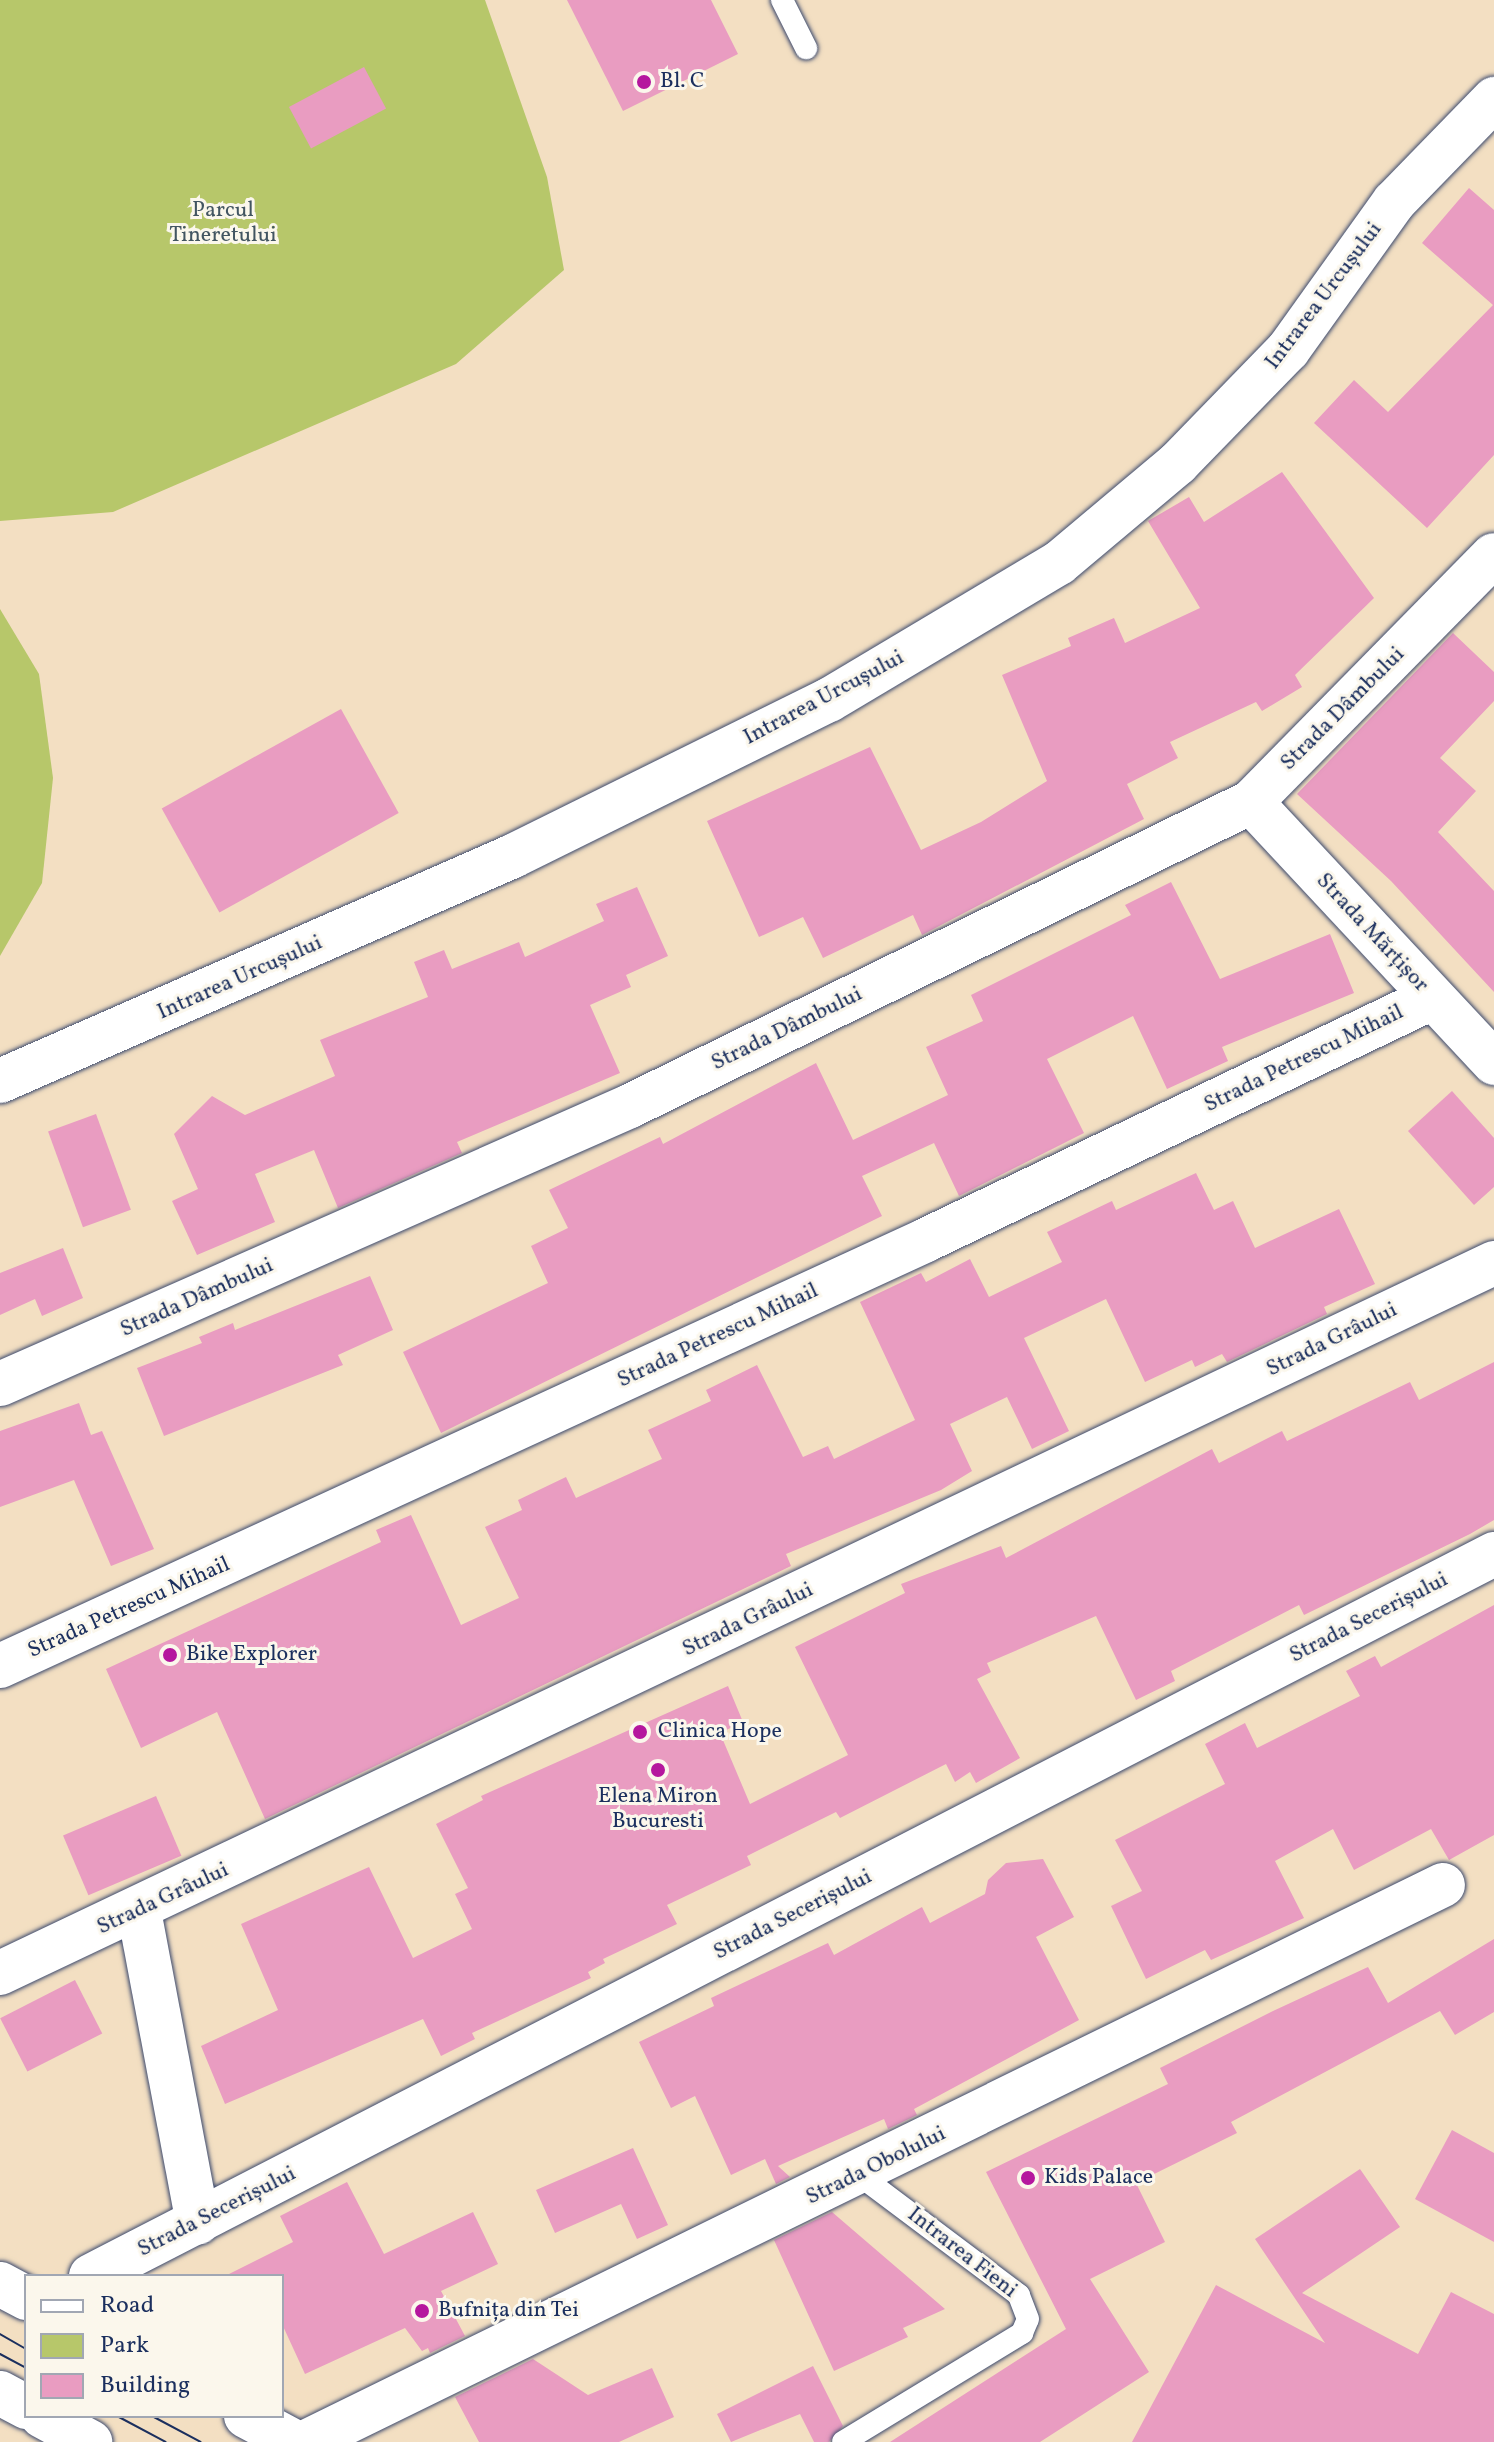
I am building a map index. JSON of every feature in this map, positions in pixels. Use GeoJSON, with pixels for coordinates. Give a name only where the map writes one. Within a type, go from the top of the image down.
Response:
{"type":"FeatureCollection","features":[{"type":"Feature","properties":{"kind":"street","name":"Intrarea Urcușului"},"geometry":{"type":"LineString","coordinates":[[0,1081],[513,856],[829,700],[1059,563],[1178,463],[1288,350],[1394,202],[1494,99]]}},
{"type":"Feature","properties":{"kind":"street","name":"Strada Dâmbului"},"geometry":{"type":"LineString","coordinates":[[0,1384],[630,1106],[1251,802],[1491,564]]}},
{"type":"Feature","properties":{"kind":"street","name":"Strada Mărțișor"},"geometry":{"type":"LineString","coordinates":[[1251,802],[1494,1063]]}},
{"type":"Feature","properties":{"kind":"street","name":"Strada Petrescu Mihail"},"geometry":{"type":"LineString","coordinates":[[0,1666],[926,1240],[1432,998]]}},
{"type":"Feature","properties":{"kind":"street","name":"Strada Grâului"},"geometry":{"type":"LineString","coordinates":[[0,1973],[139,1911],[1494,1263]]}},
{"type":"Feature","properties":{"kind":"street","name":"Strada Secerișului"},"geometry":{"type":"LineString","coordinates":[[95,2274],[1494,1554]]}},
{"type":"Feature","properties":{"kind":"street","name":"Strada Obolului"},"geometry":{"type":"LineString","coordinates":[[306,2442],[859,2175],[1443,1885]]}},
{"type":"Feature","properties":{"kind":"street"},"geometry":{"type":"LineString","coordinates":[[139,1911],[198,2222]]}},
{"type":"Feature","properties":{"kind":"street"},"geometry":{"type":"LineString","coordinates":[[0,2284],[24,2297]]}},
{"type":"Feature","properties":{"kind":"street"},"geometry":{"type":"LineString","coordinates":[[0,2393],[24,2406]]}},
{"type":"Feature","properties":{"kind":"street"},"geometry":{"type":"LineString","coordinates":[[46,2418],[90,2442]]}},
{"type":"Feature","properties":{"kind":"street"},"geometry":{"type":"LineString","coordinates":[[250,2418],[295,2442]]}},
{"type":"Feature","properties":{"kind":"lane"},"geometry":{"type":"LineString","coordinates":[[782,0],[806,48]]}},
{"type":"Feature","properties":{"kind":"lane","name":"Intrarea Fieni"},"geometry":{"type":"LineString","coordinates":[[843,2442],[1022,2333],[1028,2319],[1019,2295],[859,2175]]}},
{"type":"Feature","properties":{"kind":"green space","name":"Parcul Tineretului"},"geometry":{"type":"Polygon","coordinates":[[[0,0],[485,0],[547,177],[564,270],[456,364],[113,512],[0,521],[0,0]]]}},
{"type":"Feature","properties":{"kind":"green space"},"geometry":{"type":"Polygon","coordinates":[[[0,609],[39,674],[53,778],[42,883],[0,956],[0,609]]]}},
{"type":"Feature","properties":{"kind":"building","name":"Bl. C"},"geometry":{"type":"Polygon","coordinates":[[[567,0],[711,0],[738,54],[623,111],[567,0]]]}},
{"type":"Feature","properties":{"kind":"building"},"geometry":{"type":"Polygon","coordinates":[[[364,67],[386,108],[311,148],[289,107],[364,67]]]}},
{"type":"Feature","properties":{"kind":"building"},"geometry":{"type":"Polygon","coordinates":[[[1469,188],[1494,210],[1494,455],[1427,528],[1314,423],[1354,380],[1388,412],[1493,305],[1422,243],[1469,188]]]}},
{"type":"Feature","properties":{"kind":"building"},"geometry":{"type":"Polygon","coordinates":[[[1282,472],[1374,598],[1295,675],[1302,687],[1262,711],[1256,702],[1170,742],[1178,758],[1127,784],[1144,819],[922,935],[913,915],[823,958],[803,917],[759,937],[707,821],[870,747],[921,850],[981,822],[1047,781],[1002,675],[1071,646],[1068,638],[1114,618],[1125,643],[1200,608],[1148,521],[1189,497],[1204,522],[1282,472]]]}},
{"type":"Feature","properties":{"kind":"building"},"geometry":{"type":"Polygon","coordinates":[[[1453,633],[1494,672],[1494,701],[1440,758],[1476,791],[1438,832],[1494,891],[1494,992],[1391,881],[1297,794],[1453,633]]]}},
{"type":"Feature","properties":{"kind":"building"},"geometry":{"type":"Polygon","coordinates":[[[341,709],[399,813],[219,912],[162,808],[341,709]]]}},
{"type":"Feature","properties":{"kind":"building"},"geometry":{"type":"Polygon","coordinates":[[[1171,882],[1220,979],[1330,934],[1354,993],[1222,1047],[1228,1061],[1167,1089],[1133,1016],[1047,1059],[1084,1133],[959,1196],[934,1143],[862,1176],[882,1216],[441,1433],[403,1352],[548,1283],[531,1246],[568,1228],[549,1190],[660,1137],[663,1144],[816,1063],[853,1140],[948,1095],[926,1047],[983,1021],[971,995],[1131,915],[1125,905],[1171,882]]]}},
{"type":"Feature","properties":{"kind":"building"},"geometry":{"type":"Polygon","coordinates":[[[637,887],[668,956],[626,975],[631,987],[590,1005],[620,1073],[457,1142],[462,1153],[338,1208],[314,1150],[255,1174],[275,1222],[197,1255],[172,1201],[198,1189],[174,1134],[212,1096],[245,1115],[335,1076],[320,1040],[428,997],[414,962],[444,950],[452,969],[519,942],[525,957],[604,921],[596,904],[637,887]]]}},
{"type":"Feature","properties":{"kind":"building"},"geometry":{"type":"Polygon","coordinates":[[[1452,1091],[1494,1138],[1494,1187],[1474,1205],[1408,1131],[1452,1091]]]}},
{"type":"Feature","properties":{"kind":"building"},"geometry":{"type":"Polygon","coordinates":[[[96,1114],[131,1210],[83,1227],[48,1131],[96,1114]]]}},
{"type":"Feature","properties":{"kind":"building"},"geometry":{"type":"Polygon","coordinates":[[[1196,1173],[1214,1210],[1233,1201],[1255,1248],[1339,1209],[1375,1284],[1324,1307],[1327,1314],[1227,1362],[1222,1354],[1195,1367],[1192,1360],[1145,1382],[1106,1299],[1024,1338],[1069,1431],[1032,1449],[1007,1397],[950,1424],[972,1471],[941,1490],[786,1554],[791,1566],[265,1819],[217,1712],[141,1748],[106,1669],[381,1542],[376,1530],[411,1515],[461,1625],[519,1598],[485,1527],[522,1510],[518,1500],[566,1477],[576,1498],[662,1459],[648,1430],[711,1401],[706,1390],[757,1365],[803,1457],[828,1446],[834,1459],[915,1420],[860,1302],[921,1273],[926,1282],[970,1259],[989,1297],[1062,1262],[1047,1232],[1112,1201],[1116,1210],[1196,1173]]]}},
{"type":"Feature","properties":{"kind":"building"},"geometry":{"type":"Polygon","coordinates":[[[63,1248],[83,1298],[42,1316],[35,1299],[0,1315],[0,1273],[63,1248]]]}},
{"type":"Feature","properties":{"kind":"building"},"geometry":{"type":"Polygon","coordinates":[[[370,1276],[393,1330],[338,1355],[343,1365],[164,1436],[137,1368],[202,1343],[199,1337],[233,1323],[235,1330],[370,1276]]]}},
{"type":"Feature","properties":{"kind":"building"},"geometry":{"type":"Polygon","coordinates":[[[1494,1362],[1494,1520],[1304,1615],[1299,1605],[1171,1671],[1175,1681],[1136,1700],[1096,1616],[987,1663],[991,1672],[977,1679],[1020,1758],[976,1783],[970,1772],[955,1782],[946,1764],[840,1818],[836,1812],[747,1856],[751,1865],[667,1905],[677,1924],[603,1959],[605,1963],[588,1972],[591,1978],[472,2033],[475,2039],[441,2056],[423,2019],[225,2104],[201,2046],[278,2010],[241,1924],[369,1867],[413,1958],[472,1929],[455,1894],[468,1888],[436,1824],[483,1800],[481,1796],[728,1686],[743,1722],[720,1733],[750,1804],[848,1755],[795,1647],[905,1593],[901,1584],[1001,1546],[1006,1558],[1212,1449],[1219,1463],[1282,1431],[1287,1441],[1410,1382],[1419,1400],[1494,1362]]]}},
{"type":"Feature","properties":{"kind":"building"},"geometry":{"type":"Polygon","coordinates":[[[79,1403],[91,1435],[102,1431],[154,1549],[111,1566],[74,1480],[0,1507],[0,1431],[79,1403]]]}},
{"type":"Feature","properties":{"kind":"building"},"geometry":{"type":"Polygon","coordinates":[[[1494,1605],[1494,1835],[1449,1860],[1431,1829],[1354,1870],[1333,1829],[1275,1861],[1304,1918],[1211,1960],[1205,1950],[1146,1979],[1111,1906],[1142,1891],[1115,1840],[1225,1784],[1205,1744],[1245,1723],[1257,1748],[1360,1696],[1346,1671],[1375,1656],[1381,1667],[1494,1605]]]}},
{"type":"Feature","properties":{"kind":"building"},"geometry":{"type":"Polygon","coordinates":[[[156,1796],[181,1856],[88,1895],[63,1835],[156,1796]]]}},
{"type":"Feature","properties":{"kind":"building"},"geometry":{"type":"Polygon","coordinates":[[[1043,1859],[1074,1917],[1036,1937],[1079,2020],[914,2109],[917,2115],[888,2129],[884,2119],[778,2166],[790,2177],[776,2184],[765,2159],[731,2175],[695,2096],[671,2108],[639,2042],[714,2006],[711,1998],[828,1943],[834,1955],[922,1907],[930,1923],[985,1894],[988,1880],[1006,1863],[1043,1859]]]}},
{"type":"Feature","properties":{"kind":"building"},"geometry":{"type":"Polygon","coordinates":[[[1494,1939],[1494,2012],[1455,2035],[1440,2011],[1231,2122],[1237,2133],[1136,2183],[1165,2242],[1090,2279],[1149,2372],[1040,2442],[890,2442],[1066,2329],[986,2172],[1168,2084],[1160,2068],[1368,1967],[1388,2003],[1494,1939]]]}},
{"type":"Feature","properties":{"kind":"building"},"geometry":{"type":"Polygon","coordinates":[[[75,1980],[102,2033],[27,2072],[0,2018],[75,1980]]]}},
{"type":"Feature","properties":{"kind":"building"},"geometry":{"type":"Polygon","coordinates":[[[1452,2130],[1494,2153],[1494,2242],[1415,2199],[1452,2130]]]}},
{"type":"Feature","properties":{"kind":"building"},"geometry":{"type":"Polygon","coordinates":[[[633,2148],[668,2225],[637,2239],[621,2204],[555,2233],[536,2190],[633,2148]]]}},
{"type":"Feature","properties":{"kind":"building"},"geometry":{"type":"Polygon","coordinates":[[[1360,2169],[1400,2227],[1302,2293],[1418,2354],[1451,2292],[1494,2314],[1494,2442],[1132,2442],[1216,2285],[1325,2343],[1255,2239],[1360,2169]]]}},
{"type":"Feature","properties":{"kind":"building"},"geometry":{"type":"Polygon","coordinates":[[[347,2182],[384,2254],[473,2212],[498,2264],[441,2291],[465,2336],[430,2353],[428,2348],[422,2351],[405,2328],[305,2374],[284,2328],[284,2274],[229,2274],[293,2242],[280,2216],[347,2182]]]}},
{"type":"Feature","properties":{"kind":"building"},"geometry":{"type":"Polygon","coordinates":[[[832,2212],[945,2309],[903,2328],[908,2337],[834,2371],[774,2240],[832,2212]]]}},
{"type":"Feature","properties":{"kind":"building"},"geometry":{"type":"Polygon","coordinates":[[[533,2359],[588,2395],[652,2368],[674,2417],[619,2442],[479,2442],[455,2397],[533,2359]]]}},
{"type":"Feature","properties":{"kind":"building"},"geometry":{"type":"Polygon","coordinates":[[[813,2366],[843,2426],[829,2442],[814,2442],[800,2414],[731,2442],[717,2414],[813,2366]]]}},
{"type":"Feature","properties":{"kind":"tram line"},"geometry":{"type":"LineString","coordinates":[[0,2334],[24,2348]]}},
{"type":"Feature","properties":{"kind":"tram line"},"geometry":{"type":"LineString","coordinates":[[0,2354],[24,2367]]}},
{"type":"Feature","properties":{"kind":"tram line"},"geometry":{"type":"LineString","coordinates":[[121,2418],[166,2442]]}},
{"type":"Feature","properties":{"kind":"tram line"},"geometry":{"type":"LineString","coordinates":[[156,2418],[201,2442]]}},
{"type":"Feature","properties":{"kind":"place","name":"Bl. C"},"geometry":{"type":"Point","coordinates":[644,82]}},
{"type":"Feature","properties":{"kind":"place","name":"Bike Explorer"},"geometry":{"type":"Point","coordinates":[170,1655]}},
{"type":"Feature","properties":{"kind":"place","name":"Clinica Hope"},"geometry":{"type":"Point","coordinates":[640,1732]}},
{"type":"Feature","properties":{"kind":"place","name":"Elena Miron Bucuresti"},"geometry":{"type":"Point","coordinates":[658,1770]}},
{"type":"Feature","properties":{"kind":"place","name":"Kids Palace"},"geometry":{"type":"Point","coordinates":[1028,2178]}},
{"type":"Feature","properties":{"kind":"place","name":"Bufnița din Tei"},"geometry":{"type":"Point","coordinates":[422,2311]}}]}
